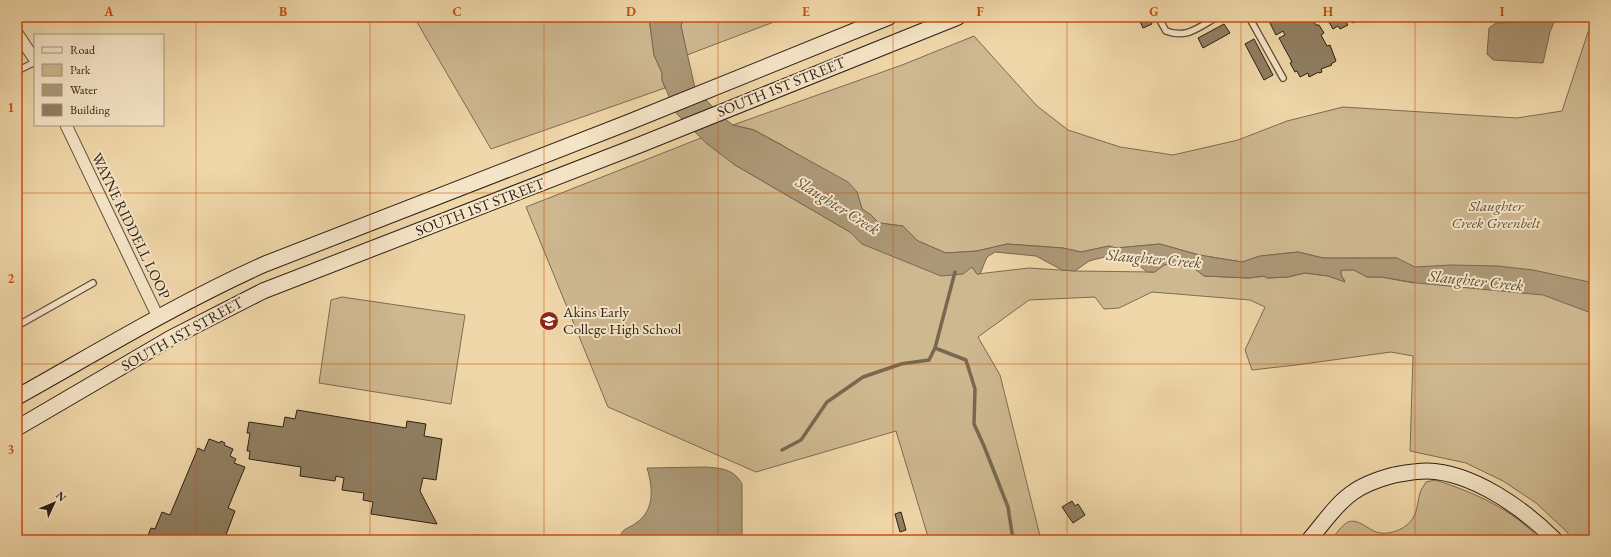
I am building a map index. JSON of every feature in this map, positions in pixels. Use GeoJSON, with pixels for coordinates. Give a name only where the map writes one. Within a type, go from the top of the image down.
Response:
{"type":"FeatureCollection","features":[{"type":"Feature","properties":{"kind":"main road","name":"SOUTH 1ST STREET"},"geometry":{"type":"LineString","coordinates":[[17,428],[171,338],[244,300],[285,282],[642,144],[958,17]]}},
{"type":"Feature","properties":{"kind":"main road","name":"SOUTH 1ST STREET"},"geometry":{"type":"LineString","coordinates":[[17,397],[229,280],[266,264],[627,123],[884,19]]}},
{"type":"Feature","properties":{"kind":"main road"},"geometry":{"type":"LineString","coordinates":[[1309,540],[1338,504],[1353,492],[1368,484],[1385,478],[1409,472],[1428,471],[1450,475],[1478,484],[1509,501],[1533,519],[1555,540]]}},
{"type":"Feature","properties":{"kind":"street"},"geometry":{"type":"LineString","coordinates":[[17,33],[34,59]]}},
{"type":"Feature","properties":{"kind":"street","name":"WAYNE RIDDELL LOOP"},"geometry":{"type":"LineString","coordinates":[[66,126],[158,318]]}},
{"type":"Feature","properties":{"kind":"lane"},"geometry":{"type":"LineString","coordinates":[[1158,17],[1166,30],[1180,35],[1188,34],[1217,17]]}},
{"type":"Feature","properties":{"kind":"lane"},"geometry":{"type":"LineString","coordinates":[[1249,17],[1283,78]]}},
{"type":"Feature","properties":{"kind":"lane"},"geometry":{"type":"LineString","coordinates":[[17,71],[34,62]]}},
{"type":"Feature","properties":{"kind":"lane"},"geometry":{"type":"LineString","coordinates":[[17,326],[93,283]]}},
{"type":"Feature","properties":{"kind":"green space"},"geometry":{"type":"Polygon","coordinates":[[[414,17],[649,17],[654,55],[662,73],[662,80],[665,88],[491,149],[414,17]]]}},
{"type":"Feature","properties":{"kind":"green space"},"geometry":{"type":"Polygon","coordinates":[[[684,17],[787,17],[687,55],[681,26],[684,17]]]}},
{"type":"Feature","properties":{"kind":"green space","name":"Slaughter Creek Greenbelt"},"geometry":{"type":"Polygon","coordinates":[[[1593,17],[1594,540],[1573,540],[1566,531],[1536,503],[1503,481],[1466,463],[1410,451],[1413,356],[1391,352],[1252,370],[1245,350],[1265,307],[1250,300],[1152,292],[1119,308],[1104,309],[1095,297],[1029,300],[978,337],[1000,375],[1041,540],[929,540],[896,431],[756,472],[608,407],[526,207],[701,138],[735,165],[850,232],[862,244],[972,267],[977,274],[1029,268],[1075,271],[1154,272],[1164,265],[1169,264],[1194,268],[1204,276],[1249,278],[1264,276],[1267,278],[1288,277],[1305,273],[1328,276],[1345,281],[1341,275],[1341,270],[1354,270],[1367,277],[1381,277],[1414,283],[1397,258],[1323,258],[1298,252],[1260,256],[1242,262],[1199,255],[1160,244],[1116,248],[1109,246],[1081,252],[1063,248],[1007,244],[977,251],[946,253],[918,241],[903,226],[879,223],[862,209],[857,192],[782,145],[754,130],[733,125],[902,65],[974,36],[1037,106],[1068,130],[1120,147],[1173,155],[1238,140],[1287,121],[1343,107],[1517,118],[1562,111],[1593,17]]]}},
{"type":"Feature","properties":{"kind":"green space"},"geometry":{"type":"Polygon","coordinates":[[[342,297],[465,315],[451,404],[319,383],[331,300],[342,297]]]}},
{"type":"Feature","properties":{"kind":"green space"},"geometry":{"type":"Polygon","coordinates":[[[1435,480],[1463,490],[1492,503],[1530,529],[1540,540],[1331,540],[1343,526],[1351,521],[1355,521],[1373,531],[1381,533],[1395,532],[1403,528],[1413,519],[1415,515],[1420,492],[1426,482],[1435,480]]]}},
{"type":"Feature","properties":{"kind":"water","name":"Slaughter Creek"},"geometry":{"type":"Polygon","coordinates":[[[649,17],[684,17],[681,26],[695,88],[722,117],[733,125],[754,130],[848,182],[857,192],[862,209],[879,223],[903,226],[918,241],[946,253],[977,251],[1007,244],[1063,248],[1081,252],[1109,246],[1116,248],[1160,244],[1199,255],[1242,262],[1260,256],[1298,252],[1323,258],[1397,258],[1415,267],[1451,265],[1498,266],[1533,270],[1594,283],[1594,314],[1543,295],[1417,283],[1381,277],[1367,277],[1354,270],[1341,270],[1341,275],[1345,282],[1328,276],[1305,273],[1288,277],[1267,278],[1264,276],[1249,278],[1204,276],[1194,268],[1169,264],[1164,265],[1155,272],[1147,272],[1130,258],[1116,254],[1089,261],[1075,271],[1062,270],[1036,256],[995,252],[987,257],[980,274],[977,274],[972,267],[963,274],[941,276],[862,244],[850,232],[735,165],[706,143],[676,113],[662,80],[662,73],[654,55],[649,17]]]}},
{"type":"Feature","properties":{"kind":"water"},"geometry":{"type":"Polygon","coordinates":[[[1521,17],[1556,17],[1550,32],[1543,63],[1493,60],[1487,54],[1489,28],[1496,23],[1518,22],[1521,17]]]}},
{"type":"Feature","properties":{"kind":"water"},"geometry":{"type":"Polygon","coordinates":[[[705,467],[722,469],[731,472],[742,484],[742,540],[619,540],[625,529],[633,525],[647,512],[651,498],[651,491],[647,468],[705,467]]]}},
{"type":"Feature","properties":{"kind":"building"},"geometry":{"type":"Polygon","coordinates":[[[1138,17],[1149,17],[1152,24],[1143,28],[1138,17]]]}},
{"type":"Feature","properties":{"kind":"building"},"geometry":{"type":"Polygon","coordinates":[[[1271,17],[1324,17],[1314,22],[1316,25],[1319,25],[1324,33],[1321,35],[1327,46],[1330,45],[1336,61],[1331,64],[1332,65],[1321,69],[1322,72],[1309,77],[1308,73],[1300,77],[1290,63],[1292,62],[1279,38],[1285,35],[1283,31],[1276,35],[1270,23],[1271,17]]]}},
{"type":"Feature","properties":{"kind":"building"},"geometry":{"type":"Polygon","coordinates":[[[1326,17],[1366,17],[1353,23],[1350,19],[1346,22],[1348,25],[1340,29],[1338,26],[1333,29],[1326,17]]]}},
{"type":"Feature","properties":{"kind":"building"},"geometry":{"type":"Polygon","coordinates":[[[1224,24],[1230,33],[1203,48],[1198,38],[1224,24]]]}},
{"type":"Feature","properties":{"kind":"building"},"geometry":{"type":"Polygon","coordinates":[[[1254,39],[1273,75],[1264,80],[1245,44],[1254,39]]]}},
{"type":"Feature","properties":{"kind":"building"},"geometry":{"type":"Polygon","coordinates":[[[297,410],[406,428],[407,421],[426,424],[424,436],[442,439],[436,480],[423,478],[420,491],[437,524],[371,514],[373,502],[363,500],[364,493],[342,490],[344,478],[336,476],[335,481],[300,476],[301,467],[249,459],[250,451],[247,451],[250,433],[247,433],[249,422],[283,427],[285,417],[295,419],[297,410]]]}},
{"type":"Feature","properties":{"kind":"building"},"geometry":{"type":"Polygon","coordinates":[[[209,439],[220,443],[221,441],[225,443],[224,445],[233,449],[230,456],[236,459],[234,463],[245,467],[228,508],[235,511],[224,540],[146,540],[151,528],[155,529],[162,512],[170,515],[198,448],[204,451],[209,439]]]}},
{"type":"Feature","properties":{"kind":"building"},"geometry":{"type":"Polygon","coordinates":[[[1072,501],[1075,506],[1078,504],[1085,515],[1073,523],[1062,507],[1072,501]]]}},
{"type":"Feature","properties":{"kind":"building"},"geometry":{"type":"Polygon","coordinates":[[[901,512],[906,530],[900,532],[895,514],[901,512]]]}},
{"type":"Feature","properties":{"kind":"building"},"geometry":{"type":"Polygon","coordinates":[[[474,535],[562,540],[473,540],[474,535]]]}},
{"type":"Feature","properties":{"kind":"waterway"},"geometry":{"type":"LineString","coordinates":[[955,272],[935,348],[966,360],[975,389],[974,424],[1008,507],[1012,533],[1016,540]]}},
{"type":"Feature","properties":{"kind":"waterway"},"geometry":{"type":"LineString","coordinates":[[782,450],[801,440],[827,402],[863,377],[901,364],[929,360],[935,348]]}},
{"type":"Feature","properties":{"kind":"place","name":"Akins Early College High School"},"geometry":{"type":"Point","coordinates":[549,321]}}]}
